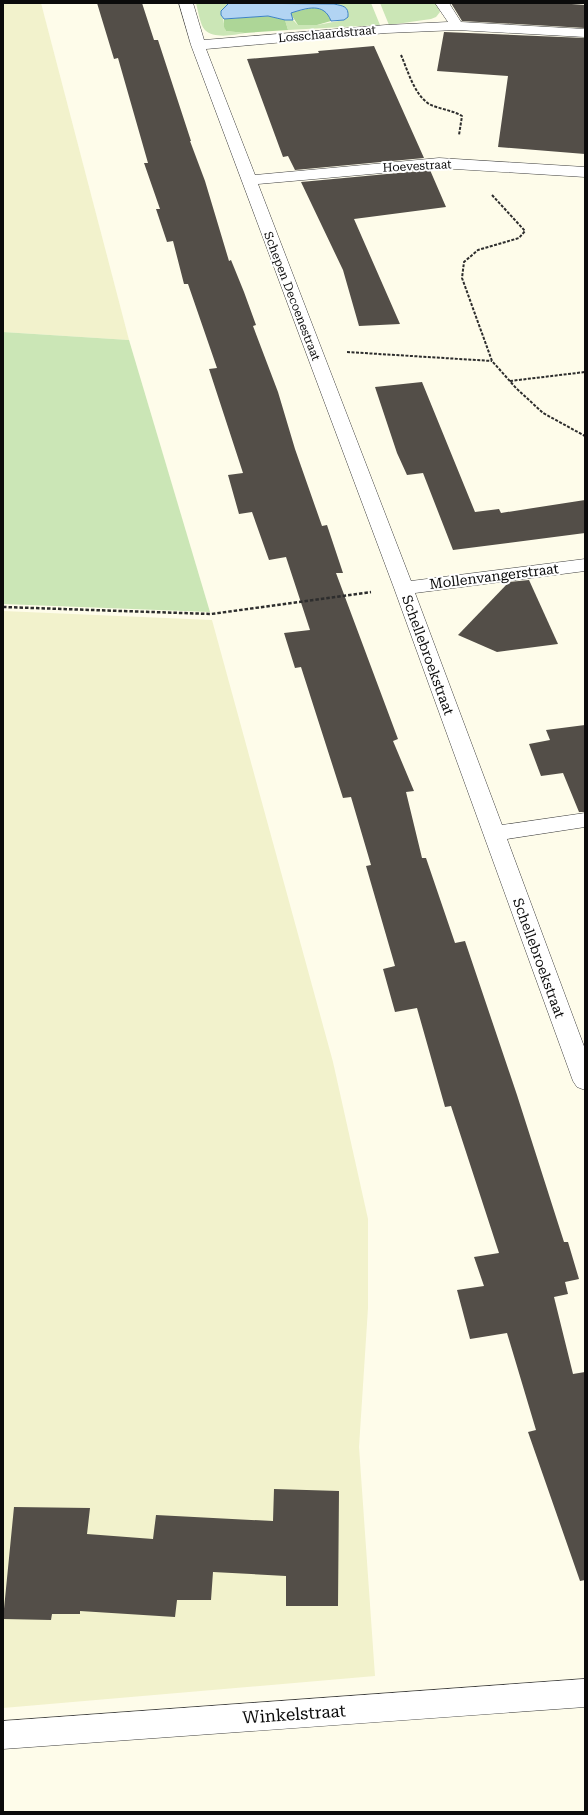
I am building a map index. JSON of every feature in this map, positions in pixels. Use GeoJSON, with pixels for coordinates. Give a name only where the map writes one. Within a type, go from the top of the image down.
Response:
{"type":"FeatureCollection","features":[{"type":"Feature","properties":{"kind":"street","name":"Schepen Decoenestraat"},"geometry":{"type":"LineString","coordinates":[[186,3],[198,45],[404,588]]}},
{"type":"Feature","properties":{"kind":"street"},"geometry":{"type":"LineString","coordinates":[[442,3],[457,26]]}},
{"type":"Feature","properties":{"kind":"street","name":"Losschaardstraat"},"geometry":{"type":"LineString","coordinates":[[198,45],[386,29],[457,26],[585,33]]}},
{"type":"Feature","properties":{"kind":"street","name":"Hoevestraat"},"geometry":{"type":"LineString","coordinates":[[249,180],[439,163],[585,172]]}},
{"type":"Feature","properties":{"kind":"street","name":"Mollenvangerstraat"},"geometry":{"type":"LineString","coordinates":[[404,588],[585,565]]}},
{"type":"Feature","properties":{"kind":"street","name":"Schellebroekstraat"},"geometry":{"type":"LineString","coordinates":[[404,588],[585,1081]]}},
{"type":"Feature","properties":{"kind":"street"},"geometry":{"type":"LineString","coordinates":[[494,834],[585,820]]}},
{"type":"Feature","properties":{"kind":"street","name":"Winkelstraat"},"geometry":{"type":"LineString","coordinates":[[3,1735],[585,1693]]}},
{"type":"Feature","properties":{"kind":"path"},"geometry":{"type":"LineString","coordinates":[[386,29],[398,48],[421,98],[431,104],[454,111],[462,116],[458,145],[463,149],[468,164],[468,183],[482,182],[506,211],[526,231],[519,238],[478,250],[464,262],[462,278],[492,361],[509,381],[543,413],[585,436]]}},
{"type":"Feature","properties":{"kind":"path"},"geometry":{"type":"LineString","coordinates":[[313,350],[492,361]]}},
{"type":"Feature","properties":{"kind":"path"},"geometry":{"type":"LineString","coordinates":[[509,381],[585,372]]}},
{"type":"Feature","properties":{"kind":"path"},"geometry":{"type":"LineString","coordinates":[[3,607],[210,614],[404,588]]}},
{"type":"Feature","properties":{"kind":"green space"},"geometry":{"type":"Polygon","coordinates":[[[3,3],[41,3],[129,340],[3,332],[3,3]]]}},
{"type":"Feature","properties":{"kind":"green space"},"geometry":{"type":"Polygon","coordinates":[[[196,3],[229,3],[221,15],[226,31],[245,33],[224,36],[209,33],[202,25],[196,3]]]}},
{"type":"Feature","properties":{"kind":"green space"},"geometry":{"type":"Polygon","coordinates":[[[309,3],[371,3],[380,25],[288,30],[285,20],[293,20],[298,25],[317,25],[344,20],[342,6],[334,4],[309,3]]]}},
{"type":"Feature","properties":{"kind":"green space"},"geometry":{"type":"Polygon","coordinates":[[[380,3],[434,3],[437,5],[440,12],[436,17],[431,19],[389,25],[380,3]]]}},
{"type":"Feature","properties":{"kind":"green space"},"geometry":{"type":"Polygon","coordinates":[[[311,8],[324,10],[328,14],[331,21],[317,25],[298,25],[290,13],[311,8]]]}},
{"type":"Feature","properties":{"kind":"green space"},"geometry":{"type":"Polygon","coordinates":[[[268,16],[285,20],[288,30],[245,33],[226,31],[224,27],[224,19],[268,16]]]}},
{"type":"Feature","properties":{"kind":"green space"},"geometry":{"type":"Polygon","coordinates":[[[3,332],[129,340],[210,612],[3,604],[3,332]]]}},
{"type":"Feature","properties":{"kind":"green space"},"geometry":{"type":"Polygon","coordinates":[[[3,611],[212,620],[333,1062],[368,1219],[368,1308],[359,1447],[375,1676],[3,1708],[3,611]]]}},
{"type":"Feature","properties":{"kind":"water"},"geometry":{"type":"Polygon","coordinates":[[[229,3],[334,4],[345,7],[348,11],[348,17],[344,20],[331,21],[324,11],[309,8],[291,13],[293,20],[285,20],[268,16],[224,19],[221,15],[221,11],[229,3]]]}},
{"type":"Feature","properties":{"kind":"building"},"geometry":{"type":"Polygon","coordinates":[[[97,3],[142,3],[154,40],[158,40],[190,141],[205,181],[229,261],[231,260],[256,325],[253,326],[278,392],[295,449],[322,526],[327,525],[343,573],[336,573],[398,739],[393,741],[414,791],[406,792],[422,858],[426,858],[455,943],[465,941],[517,1095],[564,1242],[568,1242],[579,1279],[565,1282],[568,1294],[554,1297],[573,1374],[585,1372],[585,1580],[580,1581],[528,1432],[536,1430],[507,1333],[470,1339],[457,1290],[484,1286],[474,1257],[499,1253],[451,1106],[445,1107],[417,1008],[395,1012],[383,969],[395,966],[366,866],[371,865],[351,797],[343,798],[301,667],[295,668],[284,633],[310,630],[286,557],[269,560],[252,512],[239,514],[228,475],[243,473],[209,369],[217,368],[188,284],[184,284],[173,241],[167,242],[156,209],[160,209],[144,163],[148,163],[118,58],[114,59],[97,3]]]}},
{"type":"Feature","properties":{"kind":"building"},"geometry":{"type":"Polygon","coordinates":[[[451,3],[558,3],[585,5],[585,28],[462,21],[451,3]]]}},
{"type":"Feature","properties":{"kind":"building"},"geometry":{"type":"Polygon","coordinates":[[[444,32],[585,38],[585,154],[498,147],[508,76],[437,71],[444,32]]]}},
{"type":"Feature","properties":{"kind":"building"},"geometry":{"type":"Polygon","coordinates":[[[374,46],[424,158],[295,170],[288,156],[283,157],[247,59],[319,53],[318,51],[374,46]]]}},
{"type":"Feature","properties":{"kind":"building"},"geometry":{"type":"Polygon","coordinates":[[[430,170],[446,207],[354,219],[400,324],[359,326],[343,270],[301,182],[430,170]]]}},
{"type":"Feature","properties":{"kind":"building"},"geometry":{"type":"Polygon","coordinates":[[[422,382],[475,512],[499,509],[501,513],[585,500],[585,533],[453,550],[423,473],[407,475],[397,453],[375,387],[422,382]]]}},
{"type":"Feature","properties":{"kind":"building"},"geometry":{"type":"Polygon","coordinates":[[[529,580],[558,644],[497,652],[458,635],[509,582],[529,580]]]}},
{"type":"Feature","properties":{"kind":"building"},"geometry":{"type":"Polygon","coordinates":[[[585,725],[585,812],[579,812],[563,773],[541,776],[529,744],[550,740],[546,730],[585,725]]]}},
{"type":"Feature","properties":{"kind":"building"},"geometry":{"type":"Polygon","coordinates":[[[274,1489],[339,1491],[338,1606],[286,1606],[286,1576],[213,1572],[211,1600],[177,1600],[175,1617],[80,1611],[80,1614],[52,1614],[51,1620],[3,1619],[14,1507],[90,1508],[87,1534],[153,1539],[156,1515],[273,1521],[274,1489]]]}}]}
